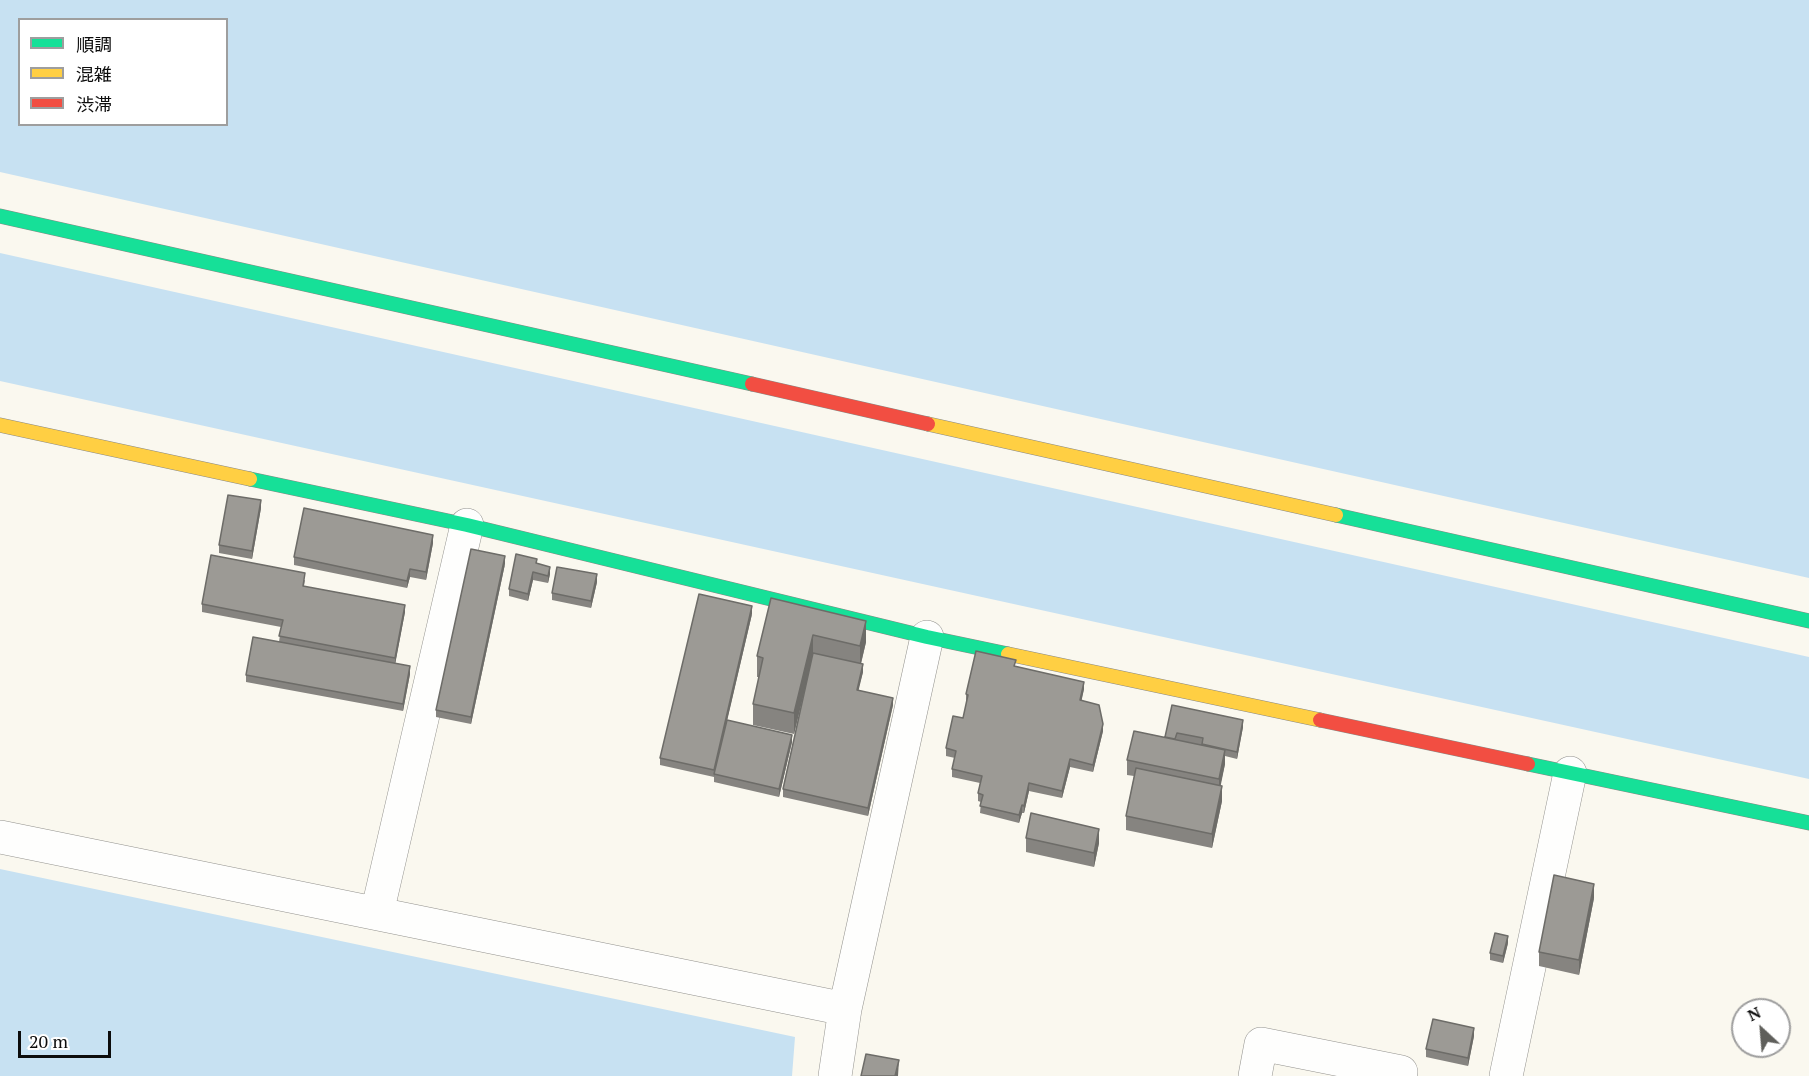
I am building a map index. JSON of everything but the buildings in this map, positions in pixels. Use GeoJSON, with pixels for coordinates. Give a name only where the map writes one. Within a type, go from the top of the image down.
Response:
{"type":"FeatureCollection","features":[{"type":"Feature","properties":{"kind":"street"},"geometry":{"type":"LineString","coordinates":[[0,216],[1809,621]]}},
{"type":"Feature","properties":{"kind":"street"},"geometry":{"type":"LineString","coordinates":[[0,427],[467,525],[927,637],[1809,824]]}},
{"type":"Feature","properties":{"kind":"street"},"geometry":{"type":"LineString","coordinates":[[377,913],[467,525]]}},
{"type":"Feature","properties":{"kind":"street"},"geometry":{"type":"LineString","coordinates":[[836,1076],[845,1009],[927,637]]}},
{"type":"Feature","properties":{"kind":"street"},"geometry":{"type":"LineString","coordinates":[[1506,1076],[1570,773]]}},
{"type":"Feature","properties":{"kind":"street"},"geometry":{"type":"LineString","coordinates":[[0,837],[845,1009]]}},
{"type":"Feature","properties":{"kind":"street"},"geometry":{"type":"LineString","coordinates":[[1255,1076],[1261,1044],[1401,1072],[1400,1076]]}},
{"type":"Feature","properties":{"kind":"water"},"geometry":{"type":"Polygon","coordinates":[[[0,0],[1809,0],[1809,578],[0,172],[0,0]]]}},
{"type":"Feature","properties":{"kind":"water"},"geometry":{"type":"Polygon","coordinates":[[[0,253],[1809,657],[1809,779],[0,381],[0,253]]]}},
{"type":"Feature","properties":{"kind":"water"},"geometry":{"type":"Polygon","coordinates":[[[0,869],[795,1037],[792,1076],[0,1076],[0,869]]]}},
{"type":"Feature","properties":{"kind":"traffic: fast"},"geometry":{"type":"LineString","coordinates":[[0,216],[752,384]]}},
{"type":"Feature","properties":{"kind":"traffic: fast"},"geometry":{"type":"LineString","coordinates":[[250,479],[467,525],[927,637],[1008,654]]}},
{"type":"Feature","properties":{"kind":"traffic: fast"},"geometry":{"type":"LineString","coordinates":[[1336,515],[1809,621]]}},
{"type":"Feature","properties":{"kind":"traffic: fast"},"geometry":{"type":"LineString","coordinates":[[1528,764],[1809,823]]}},
{"type":"Feature","properties":{"kind":"traffic: slow"},"geometry":{"type":"LineString","coordinates":[[928,424],[1336,515]]}},
{"type":"Feature","properties":{"kind":"traffic: slow"},"geometry":{"type":"LineString","coordinates":[[0,425],[250,479]]}},
{"type":"Feature","properties":{"kind":"traffic: slow"},"geometry":{"type":"LineString","coordinates":[[1008,654],[1320,720]]}},
{"type":"Feature","properties":{"kind":"traffic: jam"},"geometry":{"type":"LineString","coordinates":[[752,384],[928,424]]}},
{"type":"Feature","properties":{"kind":"traffic: jam"},"geometry":{"type":"LineString","coordinates":[[1320,720],[1528,764]]}}]}
